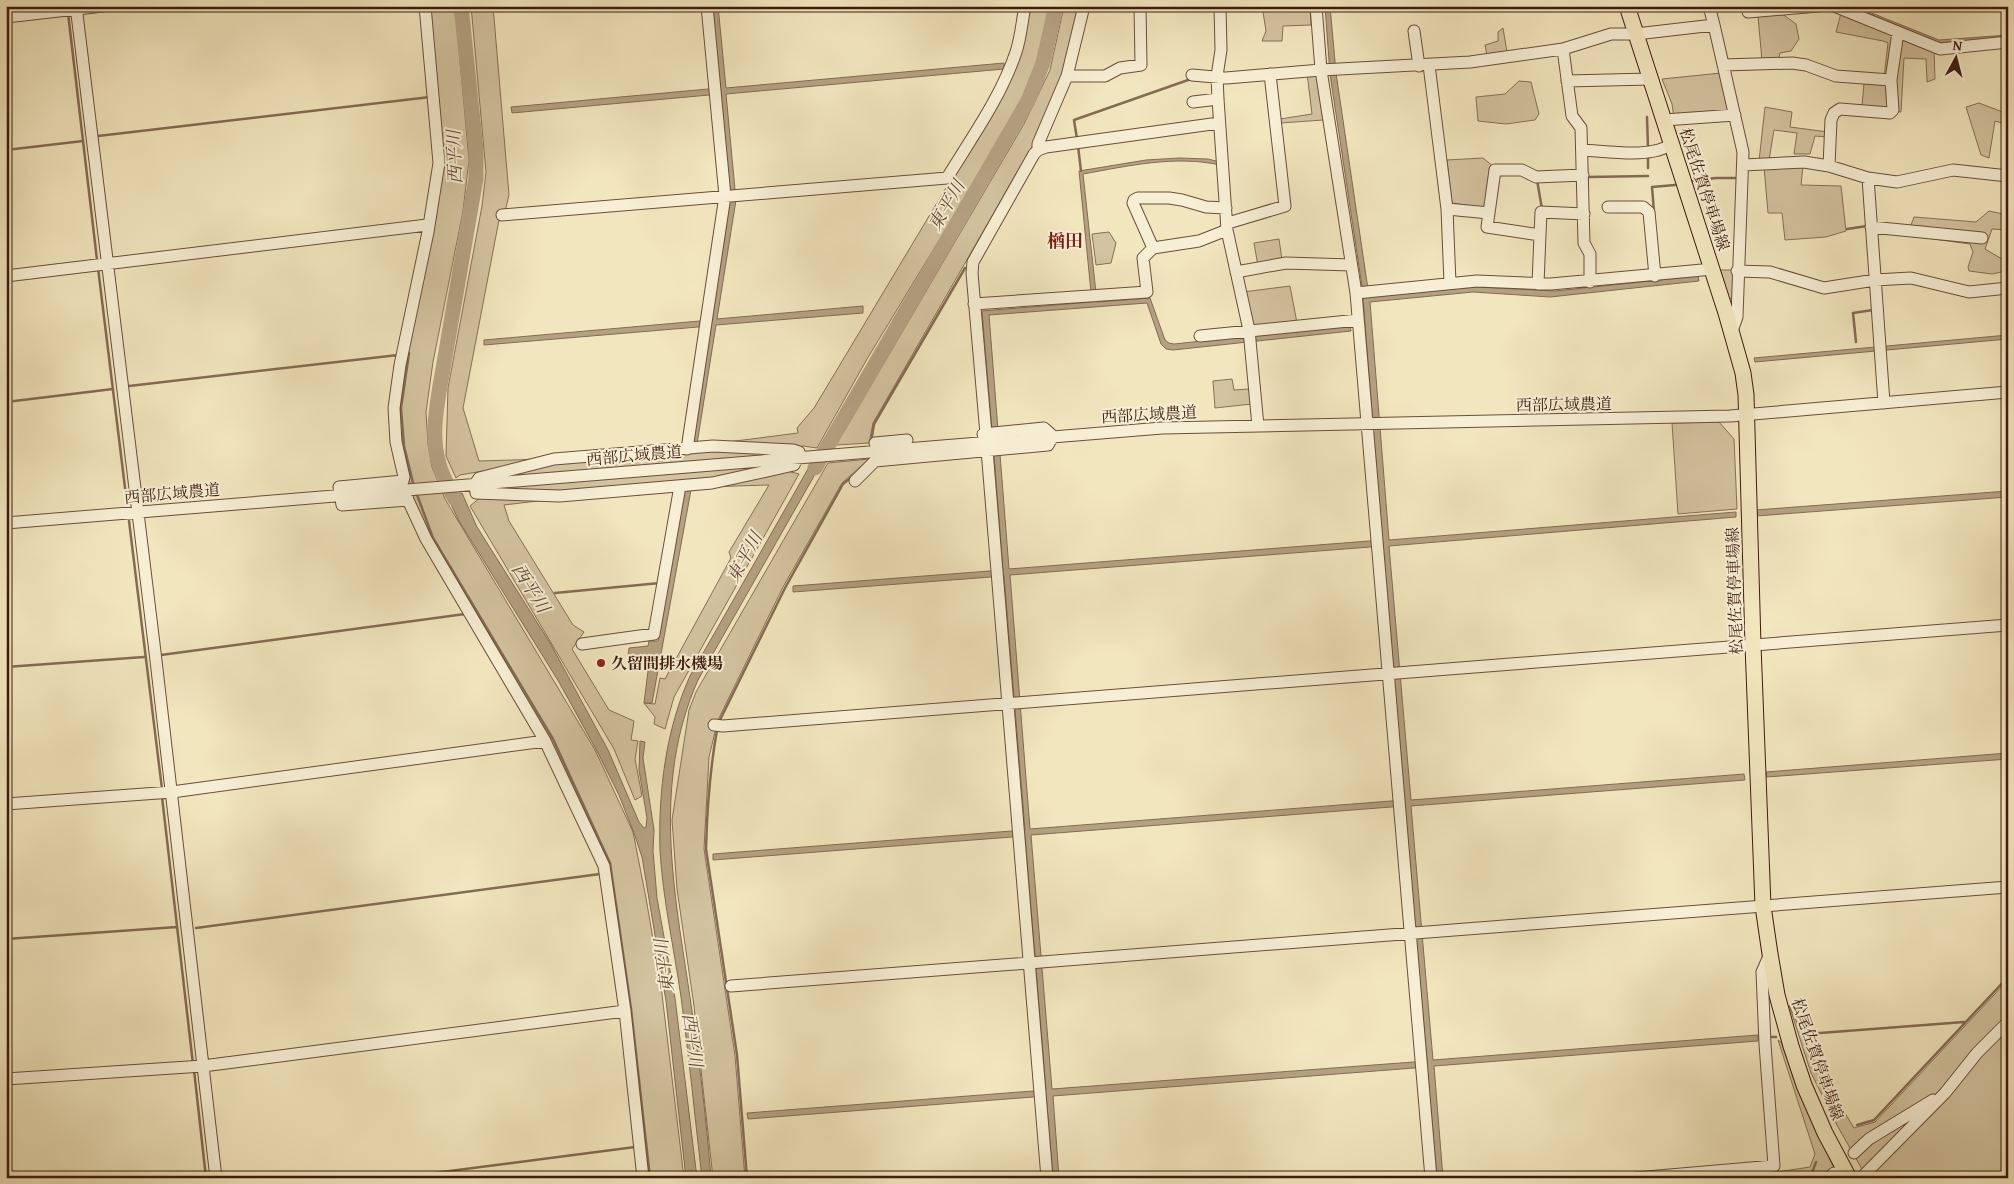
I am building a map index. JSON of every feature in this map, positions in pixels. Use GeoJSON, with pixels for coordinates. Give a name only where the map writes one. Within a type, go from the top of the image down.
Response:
{"type":"FeatureCollection","features":[{"type":"Feature","properties":{"kind":"main road","name":"松尾佐賀停車場線"},"geometry":{"type":"LineString","coordinates":[[1627,6],[1713,269],[1743,373],[1746,395],[1763,906],[1777,995],[1791,1046],[1804,1085],[1825,1133],[1849,1178]]}},
{"type":"Feature","properties":{"kind":"street"},"geometry":{"type":"LineString","coordinates":[[6,17],[103,6]]}},
{"type":"Feature","properties":{"kind":"street"},"geometry":{"type":"LineString","coordinates":[[424,6],[439,163],[427,225],[428,232],[400,365],[394,408],[396,442],[404,477],[403,481],[340,487],[340,495],[342,505],[408,500],[426,539],[545,740],[604,866],[625,1010],[643,1178]]}},
{"type":"Feature","properties":{"kind":"street"},"geometry":{"type":"LineString","coordinates":[[686,449],[726,196],[707,6]]}},
{"type":"Feature","properties":{"kind":"street"},"geometry":{"type":"LineString","coordinates":[[502,215],[947,178],[993,103],[1008,72],[1017,50],[1025,6]]}},
{"type":"Feature","properties":{"kind":"street"},"geometry":{"type":"LineString","coordinates":[[1038,150],[1038,144],[1067,76],[1084,6]]}},
{"type":"Feature","properties":{"kind":"street"},"geometry":{"type":"LineString","coordinates":[[1067,76],[1105,76],[1120,68],[1141,66],[1140,6]]}},
{"type":"Feature","properties":{"kind":"street"},"geometry":{"type":"LineString","coordinates":[[1220,6],[1220,50],[1217,76],[1226,208],[1249,336],[1258,426]]}},
{"type":"Feature","properties":{"kind":"street"},"geometry":{"type":"LineString","coordinates":[[1316,6],[1329,69],[1351,265],[1362,292],[1358,320],[1431,1178]]}},
{"type":"Feature","properties":{"kind":"street"},"geometry":{"type":"LineString","coordinates":[[1709,6],[1742,144],[1742,215],[1737,271],[1737,317],[1732,331]]}},
{"type":"Feature","properties":{"kind":"street"},"geometry":{"type":"LineString","coordinates":[[1747,6],[1748,12],[1819,6]]}},
{"type":"Feature","properties":{"kind":"street"},"geometry":{"type":"LineString","coordinates":[[1834,6],[1940,49],[2008,42]]}},
{"type":"Feature","properties":{"kind":"street"},"geometry":{"type":"LineString","coordinates":[[72,9],[107,264],[172,792],[216,1178]]}},
{"type":"Feature","properties":{"kind":"street"},"geometry":{"type":"LineString","coordinates":[[1192,75],[1226,78],[1329,69],[1470,62],[1563,49],[1599,36],[1636,34],[1714,25]]}},
{"type":"Feature","properties":{"kind":"street"},"geometry":{"type":"LineString","coordinates":[[1414,31],[1424,65],[1447,209],[1450,283]]}},
{"type":"Feature","properties":{"kind":"street"},"geometry":{"type":"LineString","coordinates":[[1829,166],[1831,120],[1834,113],[1840,109],[1890,114],[1893,110],[1891,80],[1898,32]]}},
{"type":"Feature","properties":{"kind":"street"},"geometry":{"type":"LineString","coordinates":[[1563,49],[1572,116],[1581,128],[1584,243],[1590,254],[1590,282]]}},
{"type":"Feature","properties":{"kind":"street"},"geometry":{"type":"LineString","coordinates":[[1723,65],[1792,63],[1806,65],[1836,76],[1891,80]]}},
{"type":"Feature","properties":{"kind":"street"},"geometry":{"type":"LineString","coordinates":[[974,304],[1147,292],[1143,258],[1153,248],[1199,241],[1228,227],[1285,206],[1270,74]]}},
{"type":"Feature","properties":{"kind":"street"},"geometry":{"type":"LineString","coordinates":[[1568,82],[1650,79]]}},
{"type":"Feature","properties":{"kind":"street"},"geometry":{"type":"LineString","coordinates":[[1193,102],[1218,100]]}},
{"type":"Feature","properties":{"kind":"street"},"geometry":{"type":"LineString","coordinates":[[1664,120],[1735,115]]}},
{"type":"Feature","properties":{"kind":"street"},"geometry":{"type":"LineString","coordinates":[[986,434],[974,304],[973,262],[1034,154],[1038,150],[1219,123]]}},
{"type":"Feature","properties":{"kind":"street"},"geometry":{"type":"LineString","coordinates":[[1582,150],[1650,152],[1666,148],[1671,144]]}},
{"type":"Feature","properties":{"kind":"street"},"geometry":{"type":"LineString","coordinates":[[1743,165],[1804,162],[1829,166],[1868,178],[1896,182],[1953,170],[2008,176]]}},
{"type":"Feature","properties":{"kind":"street"},"geometry":{"type":"LineString","coordinates":[[1540,235],[1487,227],[1495,170],[1522,170],[1536,177],[1582,177]]}},
{"type":"Feature","properties":{"kind":"street"},"geometry":{"type":"LineString","coordinates":[[1868,178],[1884,402]]}},
{"type":"Feature","properties":{"kind":"street"},"geometry":{"type":"LineString","coordinates":[[1153,248],[1133,203],[1134,200],[1138,198],[1168,198],[1206,207],[1226,208]]}},
{"type":"Feature","properties":{"kind":"street"},"geometry":{"type":"LineString","coordinates":[[1608,206],[1643,206],[1649,212],[1655,276]]}},
{"type":"Feature","properties":{"kind":"street"},"geometry":{"type":"LineString","coordinates":[[1447,209],[1489,213]]}},
{"type":"Feature","properties":{"kind":"street"},"geometry":{"type":"LineString","coordinates":[[1538,284],[1540,235],[1544,212],[1584,214]]}},
{"type":"Feature","properties":{"kind":"street"},"geometry":{"type":"LineString","coordinates":[[6,276],[427,225]]}},
{"type":"Feature","properties":{"kind":"street"},"geometry":{"type":"LineString","coordinates":[[1871,227],[1982,238]]}},
{"type":"Feature","properties":{"kind":"street"},"geometry":{"type":"LineString","coordinates":[[1236,272],[1286,263],[1351,265]]}},
{"type":"Feature","properties":{"kind":"street"},"geometry":{"type":"LineString","coordinates":[[1362,292],[1476,280],[1538,284],[1590,282],[1713,269]]}},
{"type":"Feature","properties":{"kind":"street"},"geometry":{"type":"LineString","coordinates":[[1737,271],[1770,272],[1824,288],[1875,280],[1911,278],[1969,292],[2008,288]]}},
{"type":"Feature","properties":{"kind":"street"},"geometry":{"type":"LineString","coordinates":[[1200,336],[1249,336],[1358,320]]}},
{"type":"Feature","properties":{"kind":"street","name":"西部広域農道"},"geometry":{"type":"LineString","coordinates":[[6,523],[1162,428],[1746,415],[2008,392]]}},
{"type":"Feature","properties":{"kind":"street"},"geometry":{"type":"LineString","coordinates":[[855,481],[875,460],[1048,445],[1053,436],[1044,428],[875,443]]}},
{"type":"Feature","properties":{"kind":"street"},"geometry":{"type":"LineString","coordinates":[[713,446],[793,450],[799,452],[794,466],[712,483],[560,496],[476,493],[475,484],[479,478],[554,459],[686,449],[713,446]]}},
{"type":"Feature","properties":{"kind":"street"},"geometry":{"type":"LineString","coordinates":[[987,450],[998,573],[1014,702],[1019,833],[1036,963],[1040,1094],[1047,1178]]}},
{"type":"Feature","properties":{"kind":"street"},"geometry":{"type":"LineString","coordinates":[[582,644],[654,634],[680,486]]}},
{"type":"Feature","properties":{"kind":"street"},"geometry":{"type":"LineString","coordinates":[[714,725],[2008,625]]}},
{"type":"Feature","properties":{"kind":"street"},"geometry":{"type":"LineString","coordinates":[[6,804],[172,792],[545,740]]}},
{"type":"Feature","properties":{"kind":"street"},"geometry":{"type":"LineString","coordinates":[[731,986],[2008,887]]}},
{"type":"Feature","properties":{"kind":"street"},"geometry":{"type":"LineString","coordinates":[[1635,1178],[1774,1166],[1762,972],[1770,954]]}},
{"type":"Feature","properties":{"kind":"street"},"geometry":{"type":"LineString","coordinates":[[6,1079],[203,1066],[625,1010]]}},
{"type":"Feature","properties":{"kind":"street"},"geometry":{"type":"LineString","coordinates":[[1861,1178],[1945,1093],[1977,1053],[2008,1022]]}},
{"type":"Feature","properties":{"kind":"street"},"geometry":{"type":"LineString","coordinates":[[1854,1153],[1869,1139],[1945,1093]]}},
{"type":"Feature","properties":{"kind":"shaded area"},"geometry":{"type":"Polygon","coordinates":[[[428,6],[455,6],[469,160],[463,211],[433,362],[426,412],[432,467],[445,499],[595,750],[633,832],[661,986],[684,1178],[646,1178],[607,864],[429,540],[414,499],[400,442],[398,407],[442,170],[428,6]]]}},
{"type":"Feature","properties":{"kind":"shaded area"},"geometry":{"type":"Polygon","coordinates":[[[471,6],[493,6],[509,195],[505,212],[499,220],[463,408],[479,461],[639,452],[798,433],[797,428],[814,408],[998,101],[1028,6],[1049,6],[1040,53],[1026,91],[1008,127],[867,359],[817,448],[803,446],[780,453],[787,471],[799,474],[674,697],[665,729],[654,724],[655,717],[644,703],[655,704],[660,678],[665,679],[731,558],[729,552],[769,485],[636,492],[504,505],[509,521],[573,625],[584,632],[572,649],[609,710],[634,721],[631,740],[638,741],[635,759],[642,796],[635,800],[614,749],[470,506],[481,497],[483,471],[460,475],[456,478],[446,456],[448,388],[482,206],[486,172],[471,6]]]}},
{"type":"Feature","properties":{"kind":"shaded area"},"geometry":{"type":"Polygon","coordinates":[[[1064,6],[1079,6],[1066,74],[1033,145],[873,423],[869,443],[836,445],[1024,124],[1050,70],[1064,6]]]}},
{"type":"Feature","properties":{"kind":"shaded area"},"geometry":{"type":"Polygon","coordinates":[[[1262,6],[1310,6],[1311,25],[1283,26],[1282,41],[1262,41],[1266,31],[1262,6]]]}},
{"type":"Feature","properties":{"kind":"shaded area"},"geometry":{"type":"Polygon","coordinates":[[[1781,13],[1796,24],[1799,39],[1791,51],[1780,53],[1778,62],[1762,61],[1758,16],[1781,13]]]}},
{"type":"Feature","properties":{"kind":"shaded area"},"geometry":{"type":"Polygon","coordinates":[[[1841,13],[1934,50],[1935,79],[1927,82],[1926,59],[1904,58],[1901,112],[1862,106],[1864,83],[1884,78],[1888,43],[1836,32],[1841,13]]]}},
{"type":"Feature","properties":{"kind":"shaded area"},"geometry":{"type":"Polygon","coordinates":[[[1503,28],[1507,52],[1487,55],[1485,45],[1498,41],[1498,32],[1503,28]]]}},
{"type":"Feature","properties":{"kind":"shaded area"},"geometry":{"type":"Polygon","coordinates":[[[1307,73],[1317,76],[1323,120],[1281,123],[1280,119],[1312,114],[1307,73]]]}},
{"type":"Feature","properties":{"kind":"shaded area"},"geometry":{"type":"Polygon","coordinates":[[[1721,73],[1730,113],[1674,118],[1672,104],[1662,79],[1721,73]]]}},
{"type":"Feature","properties":{"kind":"shaded area"},"geometry":{"type":"Polygon","coordinates":[[[1519,81],[1531,82],[1539,114],[1535,120],[1506,124],[1478,121],[1476,97],[1505,94],[1519,81]]]}},
{"type":"Feature","properties":{"kind":"shaded area"},"geometry":{"type":"Polygon","coordinates":[[[1979,103],[2008,114],[2008,125],[1995,121],[1989,158],[1981,155],[1966,107],[1979,103]]]}},
{"type":"Feature","properties":{"kind":"shaded area"},"geometry":{"type":"Polygon","coordinates":[[[1765,107],[1792,112],[1790,127],[1828,132],[1828,137],[1815,136],[1810,154],[1794,154],[1797,133],[1774,130],[1769,160],[1759,161],[1765,107]]]}},
{"type":"Feature","properties":{"kind":"shaded area"},"geometry":{"type":"Polygon","coordinates":[[[1483,158],[1494,167],[1485,208],[1452,203],[1447,160],[1483,158]]]}},
{"type":"Feature","properties":{"kind":"shaded area"},"geometry":{"type":"Polygon","coordinates":[[[1803,166],[1801,185],[1841,186],[1846,231],[1826,237],[1785,240],[1782,213],[1768,213],[1764,167],[1803,166]]]}},
{"type":"Feature","properties":{"kind":"shaded area"},"geometry":{"type":"Polygon","coordinates":[[[1989,211],[2008,215],[2008,230],[1992,229],[1985,249],[2007,262],[2006,271],[1992,274],[1969,271],[1968,267],[1973,252],[1970,244],[1912,236],[1911,225],[1914,217],[1976,222],[1989,211]]]}},
{"type":"Feature","properties":{"kind":"shaded area"},"geometry":{"type":"Polygon","coordinates":[[[1109,232],[1116,243],[1111,263],[1096,265],[1092,234],[1109,232]]]}},
{"type":"Feature","properties":{"kind":"shaded area"},"geometry":{"type":"Polygon","coordinates":[[[1279,239],[1282,260],[1258,266],[1254,243],[1279,239]]]}},
{"type":"Feature","properties":{"kind":"shaded area"},"geometry":{"type":"Polygon","coordinates":[[[1720,270],[1734,270],[1734,298],[1729,299],[1720,270]]]}},
{"type":"Feature","properties":{"kind":"shaded area"},"geometry":{"type":"Polygon","coordinates":[[[1290,286],[1297,323],[1251,328],[1243,292],[1290,286]]]}},
{"type":"Feature","properties":{"kind":"shaded area"},"geometry":{"type":"Polygon","coordinates":[[[1232,379],[1234,390],[1249,389],[1252,404],[1215,408],[1213,381],[1232,379]]]}},
{"type":"Feature","properties":{"kind":"shaded area"},"geometry":{"type":"Polygon","coordinates":[[[1719,422],[1734,439],[1737,509],[1678,514],[1672,423],[1719,422]]]}},
{"type":"Feature","properties":{"kind":"shaded area"},"geometry":{"type":"Polygon","coordinates":[[[869,459],[842,483],[783,587],[718,720],[709,757],[704,849],[735,1056],[745,1178],[713,1178],[694,1006],[677,889],[672,820],[689,710],[696,692],[828,463],[869,459]]]}},
{"type":"Feature","properties":{"kind":"shaded area"},"geometry":{"type":"Polygon","coordinates":[[[2008,980],[2008,1178],[1867,1178],[1838,1127],[1811,1073],[1789,1005],[1817,1067],[1854,1128],[1875,1122],[2008,980]]]}},
{"type":"Feature","properties":{"kind":"shaded area"},"geometry":{"type":"Polygon","coordinates":[[[1778,1040],[1781,1042],[1808,1111],[1839,1178],[1770,1178],[1770,1170],[1777,1172],[1810,1167],[1815,1154],[1778,1040]]]}},
{"type":"Feature","properties":{"kind":"water"},"geometry":{"type":"Polygon","coordinates":[[[712,6],[718,6],[726,88],[1004,63],[1004,69],[726,94],[736,200],[717,319],[863,306],[863,313],[716,325],[697,444],[692,443],[710,326],[484,345],[484,340],[711,320],[730,200],[720,94],[512,113],[511,107],[719,88],[712,6]]]}},
{"type":"Feature","properties":{"kind":"water"},"geometry":{"type":"Polygon","coordinates":[[[1325,6],[1330,6],[1336,73],[1369,296],[1476,287],[1555,291],[1698,276],[1699,281],[1550,297],[1473,292],[1370,302],[1389,540],[1736,512],[1736,517],[1389,546],[1411,800],[1744,774],[1745,780],[1411,806],[1433,1060],[1758,1035],[1758,1041],[1434,1066],[1443,1178],[1437,1178],[1427,1067],[1053,1096],[1059,1178],[1053,1178],[1046,1096],[748,1119],[747,1113],[1046,1090],[1025,836],[713,860],[713,854],[1025,830],[1004,576],[793,592],[793,586],[1003,570],[994,455],[1000,454],[1009,569],[1382,540],[1362,286],[1330,74],[1325,6]],[[1383,546],[1010,575],[1030,829],[1404,800],[1383,546]],[[1404,806],[1031,835],[1052,1089],[1427,1061],[1404,806]]]}},
{"type":"Feature","properties":{"kind":"water"},"geometry":{"type":"Polygon","coordinates":[[[1850,6],[1939,40],[2008,35],[2008,38],[1940,43],[1850,6]]]}},
{"type":"Feature","properties":{"kind":"water"},"geometry":{"type":"Polygon","coordinates":[[[1208,159],[1220,162],[1220,165],[1203,162],[1169,161],[1083,174],[1097,302],[1150,298],[1165,340],[1174,344],[1350,325],[1351,331],[1173,350],[1166,349],[1161,344],[1147,303],[989,315],[998,430],[992,430],[982,311],[1092,302],[1079,171],[1146,160],[1208,159]]]}},
{"type":"Feature","properties":{"kind":"water"},"geometry":{"type":"Polygon","coordinates":[[[2008,335],[2008,339],[1755,362],[1754,358],[2008,335]]]}},
{"type":"Feature","properties":{"kind":"water"},"geometry":{"type":"Polygon","coordinates":[[[812,462],[822,462],[698,680],[684,719],[675,758],[671,798],[673,877],[705,1110],[711,1178],[702,1178],[681,997],[661,869],[660,806],[665,761],[675,717],[690,676],[812,462]]]}},
{"type":"Feature","properties":{"kind":"water"},"geometry":{"type":"Polygon","coordinates":[[[684,490],[691,490],[652,703],[644,703],[649,663],[635,661],[628,656],[629,648],[648,646],[649,641],[658,641],[684,490]]]}},
{"type":"Feature","properties":{"kind":"water"},"geometry":{"type":"Polygon","coordinates":[[[2008,491],[2008,497],[1756,516],[1756,510],[2008,491]]]}},
{"type":"Feature","properties":{"kind":"water"},"geometry":{"type":"Polygon","coordinates":[[[462,493],[477,527],[550,643],[608,750],[639,822],[644,828],[646,827],[647,818],[639,770],[640,741],[645,742],[643,758],[654,830],[653,851],[657,898],[675,998],[697,1178],[686,1178],[666,1001],[642,857],[634,833],[619,795],[559,682],[459,521],[446,494],[462,493]]]}},
{"type":"Feature","properties":{"kind":"water"},"geometry":{"type":"Polygon","coordinates":[[[2008,753],[2008,759],[1767,777],[1766,772],[2008,753]]]}},
{"type":"Feature","properties":{"kind":"waterway","name":"西平川"},"geometry":{"type":"LineString","coordinates":[[455,499],[440,468],[435,434],[440,386],[476,178],[476,150],[461,6]]}},
{"type":"Feature","properties":{"kind":"waterway","name":"東平川"},"geometry":{"type":"LineString","coordinates":[[815,468],[1028,101],[1043,63],[1056,6]]}},
{"type":"Feature","properties":{"kind":"waterway"},"geometry":{"type":"LineString","coordinates":[[68,13],[97,260]]}},
{"type":"Feature","properties":{"kind":"waterway"},"geometry":{"type":"LineString","coordinates":[[1077,139],[1074,120],[1191,79]]}},
{"type":"Feature","properties":{"kind":"waterway"},"geometry":{"type":"LineString","coordinates":[[98,136],[430,97]]}},
{"type":"Feature","properties":{"kind":"waterway"},"geometry":{"type":"LineString","coordinates":[[1647,117],[1648,148]]}},
{"type":"Feature","properties":{"kind":"waterway"},"geometry":{"type":"LineString","coordinates":[[6,150],[83,141]]}},
{"type":"Feature","properties":{"kind":"waterway"},"geometry":{"type":"LineString","coordinates":[[1078,146],[1081,171]]}},
{"type":"Feature","properties":{"kind":"waterway"},"geometry":{"type":"LineString","coordinates":[[1648,155],[1648,168]]}},
{"type":"Feature","properties":{"kind":"waterway"},"geometry":{"type":"LineString","coordinates":[[1587,177],[1648,176]]}},
{"type":"Feature","properties":{"kind":"waterway"},"geometry":{"type":"LineString","coordinates":[[1691,181],[1739,178]]}},
{"type":"Feature","properties":{"kind":"waterway"},"geometry":{"type":"LineString","coordinates":[[1537,180],[1542,209]]}},
{"type":"Feature","properties":{"kind":"waterway"},"geometry":{"type":"LineString","coordinates":[[1654,212],[1652,187],[1675,185]]}},
{"type":"Feature","properties":{"kind":"waterway"},"geometry":{"type":"LineString","coordinates":[[1847,229],[1867,226]]}},
{"type":"Feature","properties":{"kind":"waterway"},"geometry":{"type":"LineString","coordinates":[[98,268],[127,504]]}},
{"type":"Feature","properties":{"kind":"waterway"},"geometry":{"type":"LineString","coordinates":[[871,442],[874,424],[965,268]]}},
{"type":"Feature","properties":{"kind":"waterway"},"geometry":{"type":"LineString","coordinates":[[1856,342],[1853,313],[1873,310]]}},
{"type":"Feature","properties":{"kind":"waterway"},"geometry":{"type":"LineString","coordinates":[[409,353],[401,408],[404,446],[414,487]]}},
{"type":"Feature","properties":{"kind":"waterway"},"geometry":{"type":"LineString","coordinates":[[129,386],[398,355]]}},
{"type":"Feature","properties":{"kind":"waterway"},"geometry":{"type":"LineString","coordinates":[[6,402],[113,389]]}},
{"type":"Feature","properties":{"kind":"waterway"},"geometry":{"type":"LineString","coordinates":[[720,720],[785,588],[843,484],[853,476]]}},
{"type":"Feature","properties":{"kind":"waterway"},"geometry":{"type":"LineString","coordinates":[[416,492],[433,538],[553,739],[610,863],[631,1009],[650,1178]]}},
{"type":"Feature","properties":{"kind":"waterway"},"geometry":{"type":"LineString","coordinates":[[129,521],[162,789]]}},
{"type":"Feature","properties":{"kind":"waterway"},"geometry":{"type":"LineString","coordinates":[[555,593],[660,583]]}},
{"type":"Feature","properties":{"kind":"waterway"},"geometry":{"type":"LineString","coordinates":[[161,655],[465,614]]}},
{"type":"Feature","properties":{"kind":"waterway"},"geometry":{"type":"LineString","coordinates":[[6,667],[144,657]]}},
{"type":"Feature","properties":{"kind":"waterway"},"geometry":{"type":"LineString","coordinates":[[640,664],[641,658]]}},
{"type":"Feature","properties":{"kind":"waterway"},"geometry":{"type":"LineString","coordinates":[[717,730],[709,789],[706,849],[737,1055],[747,1178]]}},
{"type":"Feature","properties":{"kind":"waterway"},"geometry":{"type":"LineString","coordinates":[[162,797],[193,1064]]}},
{"type":"Feature","properties":{"kind":"waterway"},"geometry":{"type":"LineString","coordinates":[[196,928],[600,874]]}},
{"type":"Feature","properties":{"kind":"waterway"},"geometry":{"type":"LineString","coordinates":[[6,939],[177,927]]}},
{"type":"Feature","properties":{"kind":"waterway"},"geometry":{"type":"LineString","coordinates":[[1857,1125],[1874,1120],[2008,977]]}},
{"type":"Feature","properties":{"kind":"waterway"},"geometry":{"type":"LineString","coordinates":[[1807,1034],[1964,1022]]}},
{"type":"Feature","properties":{"kind":"waterway"},"geometry":{"type":"LineString","coordinates":[[1770,1037],[1776,1037]]}},
{"type":"Feature","properties":{"kind":"waterway"},"geometry":{"type":"LineString","coordinates":[[194,1070],[206,1178]]}},
{"type":"Feature","properties":{"kind":"waterway"},"geometry":{"type":"LineString","coordinates":[[395,1178],[635,1147]]}},
{"type":"Feature","properties":{"kind":"waterway"},"geometry":{"type":"LineString","coordinates":[[1810,1178],[1816,1162]]}},
{"type":"Feature","properties":{"kind":"place","name":"久留間排水機場"},"geometry":{"type":"Point","coordinates":[601,663]}},
{"type":"Feature","properties":{"kind":"district","name":"楢田"},"geometry":{"type":"Point","coordinates":[1065,240]}}]}
